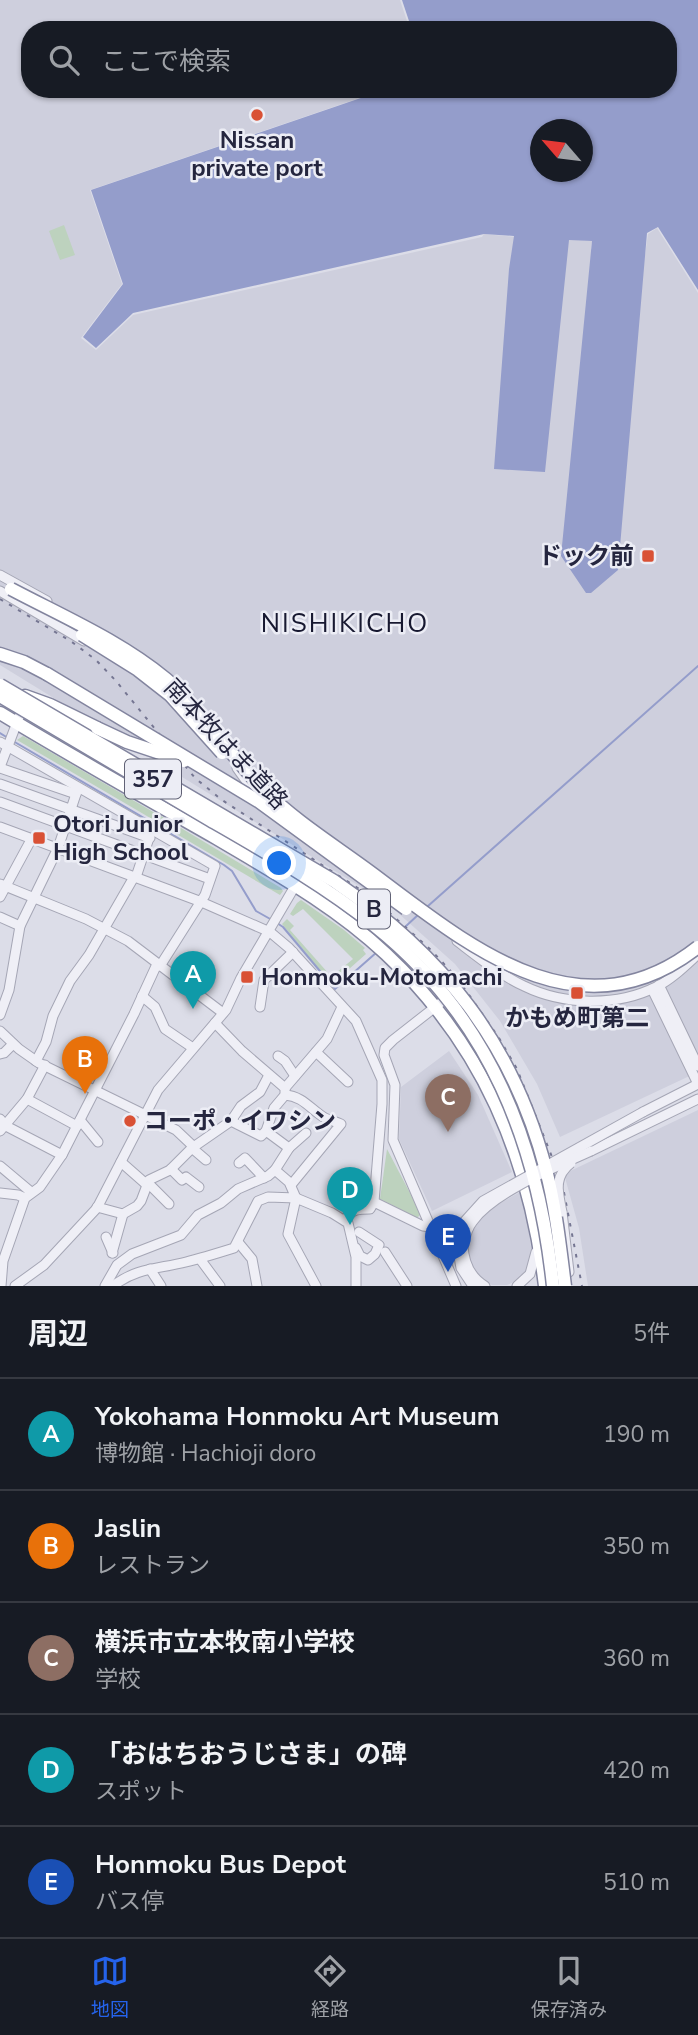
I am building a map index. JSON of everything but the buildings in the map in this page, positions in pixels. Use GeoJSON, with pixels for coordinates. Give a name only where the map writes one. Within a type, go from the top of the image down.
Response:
{"type":"FeatureCollection","features":[{"type":"Feature","properties":{"kind":"highway","name":"南本牧はま道路"},"geometry":{"type":"LineString","coordinates":[[4,588],[115,644],[167,680],[202,715],[265,791],[293,815],[469,942],[510,966],[545,979],[584,985],[625,982],[667,966],[698,950]]}},
{"type":"Feature","properties":{"kind":"highway","name":"南本牧はま道路"},"geometry":{"type":"LineString","coordinates":[[4,588],[149,678],[182,706],[233,766],[266,797],[413,906],[485,955],[535,979],[594,988],[646,978],[676,965],[698,950]]}},
{"type":"Feature","properties":{"kind":"highway"},"geometry":{"type":"LineString","coordinates":[[0,654],[41,670],[203,765],[274,811],[411,912],[485,955]]}},
{"type":"Feature","properties":{"kind":"highway"},"geometry":{"type":"LineString","coordinates":[[2,690],[50,705],[117,738],[209,773],[345,853]]}},
{"type":"Feature","properties":{"kind":"highway","name":"357"},"geometry":{"type":"LineString","coordinates":[[2,690],[306,868],[376,920],[419,962],[497,1063],[518,1102],[544,1169],[557,1217],[568,1286]]}},
{"type":"Feature","properties":{"kind":"highway","name":"B"},"geometry":{"type":"LineString","coordinates":[[2,690],[299,872],[368,920],[416,963],[472,1032],[502,1085],[526,1145],[540,1198],[554,1286]]}},
{"type":"Feature","properties":{"kind":"highway","name":"B"},"geometry":{"type":"LineString","coordinates":[[2,690],[334,881],[384,917],[426,954],[481,1023],[504,1060],[527,1111],[546,1171],[568,1286]]}},
{"type":"Feature","properties":{"kind":"highway","name":"357"},"geometry":{"type":"LineString","coordinates":[[0,713],[296,885],[367,937],[406,974],[474,1063],[499,1110],[520,1165],[533,1212],[545,1286]]}},
{"type":"Feature","properties":{"kind":"street"},"geometry":{"type":"LineString","coordinates":[[0,575],[150,663],[179,687],[256,792],[507,977],[542,994],[578,1001],[617,998],[656,987],[698,950]]}},
{"type":"Feature","properties":{"kind":"street"},"geometry":{"type":"LineString","coordinates":[[4,588],[186,700]]}},
{"type":"Feature","properties":{"kind":"street"},"geometry":{"type":"LineString","coordinates":[[24,704],[3,747],[0,767],[77,791]]}},
{"type":"Feature","properties":{"kind":"street"},"geometry":{"type":"LineString","coordinates":[[1,1195],[28,1195],[40,1187],[62,1155],[158,965],[184,929],[215,866],[151,834],[3,747]]}},
{"type":"Feature","properties":{"kind":"street"},"geometry":{"type":"LineString","coordinates":[[0,784],[71,810],[151,834]]}},
{"type":"Feature","properties":{"kind":"street"},"geometry":{"type":"LineString","coordinates":[[0,1015],[9,990],[9,964],[20,926],[58,848],[77,791]]}},
{"type":"Feature","properties":{"kind":"street"},"geometry":{"type":"LineString","coordinates":[[0,802],[210,879]]}},
{"type":"Feature","properties":{"kind":"street"},"geometry":{"type":"LineString","coordinates":[[0,827],[273,926],[293,953],[359,1026],[382,1080],[374,1202],[370,1209],[356,1209],[345,1220]]}},
{"type":"Feature","properties":{"kind":"street"},"geometry":{"type":"LineString","coordinates":[[62,1155],[2,1126],[27,1099],[53,1016],[70,981],[105,930],[135,877],[151,834]]}},
{"type":"Feature","properties":{"kind":"street"},"geometry":{"type":"LineString","coordinates":[[0,897],[3,885],[32,838]]}},
{"type":"Feature","properties":{"kind":"street"},"geometry":{"type":"LineString","coordinates":[[15,1286],[44,1265],[97,1207],[163,1082],[223,1013],[306,868]]}},
{"type":"Feature","properties":{"kind":"street"},"geometry":{"type":"LineString","coordinates":[[3,885],[86,919],[128,941],[223,1013]]}},
{"type":"Feature","properties":{"kind":"street"},"geometry":{"type":"LineString","coordinates":[[0,917],[20,926]]}},
{"type":"Feature","properties":{"kind":"street"},"geometry":{"type":"LineString","coordinates":[[260,1007],[264,980],[293,953]]}},
{"type":"Feature","properties":{"kind":"street"},"geometry":{"type":"LineString","coordinates":[[656,987],[698,1066]]}},
{"type":"Feature","properties":{"kind":"street"},"geometry":{"type":"LineString","coordinates":[[473,1286],[461,1268],[460,1246],[464,1222],[483,1201],[589,1146],[643,1112],[698,1084],[656,987]]}},
{"type":"Feature","properties":{"kind":"street"},"geometry":{"type":"LineString","coordinates":[[142,996],[155,1007],[165,1029],[192,1048]]}},
{"type":"Feature","properties":{"kind":"street"},"geometry":{"type":"LineString","coordinates":[[448,997],[393,1040],[384,1051],[396,1094],[393,1140],[456,1286]]}},
{"type":"Feature","properties":{"kind":"street"},"geometry":{"type":"LineString","coordinates":[[231,1121],[261,1136],[266,1131],[274,1108],[295,1076],[327,1039],[342,1007]]}},
{"type":"Feature","properties":{"kind":"street"},"geometry":{"type":"LineString","coordinates":[[215,1023],[285,1091],[309,1104],[323,1117],[341,1124],[291,1185]]}},
{"type":"Feature","properties":{"kind":"street"},"geometry":{"type":"LineString","coordinates":[[0,1031],[40,1063],[182,1134],[206,1160]]}},
{"type":"Feature","properties":{"kind":"street"},"geometry":{"type":"LineString","coordinates":[[0,1054],[13,1044]]}},
{"type":"Feature","properties":{"kind":"street"},"geometry":{"type":"LineString","coordinates":[[316,1052],[348,1082]]}},
{"type":"Feature","properties":{"kind":"street"},"geometry":{"type":"LineString","coordinates":[[278,1056],[295,1076]]}},
{"type":"Feature","properties":{"kind":"street"},"geometry":{"type":"LineString","coordinates":[[497,1063],[522,1104],[538,1142],[548,1151],[561,1152],[589,1146],[649,1123],[698,1099]]}},
{"type":"Feature","properties":{"kind":"street"},"geometry":{"type":"LineString","coordinates":[[97,1207],[123,1214],[137,1206],[147,1183],[154,1176],[171,1169],[193,1147],[231,1121],[242,1107],[260,1092],[269,1075]]}},
{"type":"Feature","properties":{"kind":"street"},"geometry":{"type":"LineString","coordinates":[[27,1099],[78,1123],[98,1142]]}},
{"type":"Feature","properties":{"kind":"street"},"geometry":{"type":"LineString","coordinates":[[266,1131],[289,1148]]}},
{"type":"Feature","properties":{"kind":"street"},"geometry":{"type":"LineString","coordinates":[[105,1286],[117,1265],[132,1254],[181,1235],[198,1215],[221,1203],[238,1189],[275,1170],[289,1148],[306,1133]]}},
{"type":"Feature","properties":{"kind":"street"},"geometry":{"type":"LineString","coordinates":[[568,1286],[557,1183],[560,1174],[589,1146]]}},
{"type":"Feature","properties":{"kind":"street"},"geometry":{"type":"LineString","coordinates":[[245,1158],[264,1178]]}},
{"type":"Feature","properties":{"kind":"street"},"geometry":{"type":"LineString","coordinates":[[121,1162],[169,1204]]}},
{"type":"Feature","properties":{"kind":"street"},"geometry":{"type":"LineString","coordinates":[[0,1166],[28,1195]]}},
{"type":"Feature","properties":{"kind":"street"},"geometry":{"type":"LineString","coordinates":[[171,1169],[182,1180],[186,1177],[200,1187]]}},
{"type":"Feature","properties":{"kind":"street"},"geometry":{"type":"LineString","coordinates":[[275,1170],[291,1185],[296,1198],[288,1234],[316,1286]]}},
{"type":"Feature","properties":{"kind":"street"},"geometry":{"type":"LineString","coordinates":[[1,1286],[2,1261],[28,1195]]}},
{"type":"Feature","properties":{"kind":"street"},"geometry":{"type":"LineString","coordinates":[[113,1286],[127,1276],[234,1248],[258,1201],[268,1197],[296,1198],[345,1220],[360,1232],[356,1257],[356,1286]]}},
{"type":"Feature","properties":{"kind":"street"},"geometry":{"type":"LineString","coordinates":[[374,1202],[423,1226],[431,1227]]}},
{"type":"Feature","properties":{"kind":"street"},"geometry":{"type":"LineString","coordinates":[[517,1286],[530,1274],[535,1261],[533,1212]]}},
{"type":"Feature","properties":{"kind":"street"},"geometry":{"type":"LineString","coordinates":[[113,1253],[123,1214]]}},
{"type":"Feature","properties":{"kind":"street"},"geometry":{"type":"LineString","coordinates":[[106,1237],[117,1265]]}},
{"type":"Feature","properties":{"kind":"street"},"geometry":{"type":"LineString","coordinates":[[237,1242],[252,1259],[257,1286]]}},
{"type":"Feature","properties":{"kind":"street"},"geometry":{"type":"LineString","coordinates":[[460,1246],[467,1267],[476,1280],[485,1286]]}},
{"type":"Feature","properties":{"kind":"street"},"geometry":{"type":"LineString","coordinates":[[385,1252],[407,1286]]}},
{"type":"Feature","properties":{"kind":"street"},"geometry":{"type":"LineString","coordinates":[[200,1259],[220,1286]]}},
{"type":"Feature","properties":{"kind":"street"},"geometry":{"type":"LineString","coordinates":[[150,1269],[162,1286]]}},
{"type":"Feature","properties":{"kind":"shaded area"},"geometry":{"type":"Polygon","coordinates":[[[0,0],[400,0],[407,21],[21,21],[21,98],[360,98],[90,190],[122,284],[81,338],[96,350],[133,315],[482,237],[484,234],[568,242],[569,239],[592,241],[591,249],[645,255],[648,234],[657,228],[698,293],[698,1072],[560,1137],[537,1084],[500,1021],[455,964],[387,903],[0,665],[0,0]]]}},
{"type":"Feature","properties":{"kind":"shaded area"},"geometry":{"type":"Polygon","coordinates":[[[449,1051],[478,1095],[512,1172],[432,1211],[399,1139],[401,1087],[449,1051]]]}},
{"type":"Feature","properties":{"kind":"shaded area"},"geometry":{"type":"Polygon","coordinates":[[[698,1110],[698,1286],[588,1286],[579,1228],[564,1174],[698,1110]]]}},
{"type":"Feature","properties":{"kind":"shaded area"},"geometry":{"type":"Polygon","coordinates":[[[522,1191],[532,1253],[529,1269],[519,1280],[507,1285],[492,1285],[481,1279],[471,1266],[469,1237],[474,1225],[486,1211],[522,1191]]]}},
{"type":"Feature","properties":{"kind":"green space"},"geometry":{"type":"Polygon","coordinates":[[[64,225],[75,255],[60,260],[49,231],[64,225]]]}},
{"type":"Feature","properties":{"kind":"green space"},"geometry":{"type":"Polygon","coordinates":[[[23,736],[155,813],[152,819],[17,740],[23,736]]]}},
{"type":"Feature","properties":{"kind":"green space"},"geometry":{"type":"Polygon","coordinates":[[[161,816],[283,891],[280,895],[158,823],[161,816]]]}},
{"type":"Feature","properties":{"kind":"green space"},"geometry":{"type":"Polygon","coordinates":[[[301,900],[365,948],[363,950],[366,954],[340,977],[324,975],[282,924],[287,919],[294,926],[290,930],[329,974],[336,973],[353,959],[303,909],[293,916],[290,914],[301,900]]]}},
{"type":"Feature","properties":{"kind":"green space"},"geometry":{"type":"Polygon","coordinates":[[[387,1149],[421,1214],[417,1218],[380,1199],[387,1149]]]}},
{"type":"Feature","properties":{"kind":"water"},"geometry":{"type":"Polygon","coordinates":[[[402,0],[698,0],[698,290],[658,227],[647,233],[618,570],[591,593],[586,593],[561,556],[592,241],[569,240],[545,472],[494,469],[509,269],[514,236],[484,234],[133,313],[96,348],[83,337],[123,284],[91,190],[361,98],[677,98],[677,21],[409,21],[402,0]]]}},
{"type":"Feature","properties":{"kind":"waterway"},"geometry":{"type":"LineString","coordinates":[[428,906],[698,666]]}},
{"type":"Feature","properties":{"kind":"waterway"},"geometry":{"type":"LineString","coordinates":[[0,733],[8,738]]}},
{"type":"Feature","properties":{"kind":"waterway"},"geometry":{"type":"LineString","coordinates":[[13,741],[224,865],[232,871],[256,911],[272,920]]}},
{"type":"Feature","properties":{"kind":"waterway"},"geometry":{"type":"LineString","coordinates":[[405,927],[419,914]]}},
{"type":"Feature","properties":{"kind":"waterway"},"geometry":{"type":"LineString","coordinates":[[277,923],[335,989],[377,952]]}},
{"type":"Feature","properties":{"kind":"railway"},"geometry":{"type":"LineString","coordinates":[[0,599],[72,642],[96,660],[195,778],[222,800],[373,898],[431,950],[458,979],[517,1069],[562,1182],[582,1286]]}},
{"type":"Feature","properties":{"kind":"place","name":"Nissan private port"},"geometry":{"type":"Point","coordinates":[257,115]}},
{"type":"Feature","properties":{"kind":"place","name":"ドック前"},"geometry":{"type":"Point","coordinates":[648,556]}},
{"type":"Feature","properties":{"kind":"place","name":"Otori Junior High School"},"geometry":{"type":"Point","coordinates":[39,838]}},
{"type":"Feature","properties":{"kind":"place","name":"Honmoku-Motomachi"},"geometry":{"type":"Point","coordinates":[247,977]}},
{"type":"Feature","properties":{"kind":"place","name":"かもめ町第二"},"geometry":{"type":"Point","coordinates":[577,993]}},
{"type":"Feature","properties":{"kind":"place","name":"Yokohama Honmoku Art Museum"},"geometry":{"type":"Point","coordinates":[193,1009]}},
{"type":"Feature","properties":{"kind":"place","name":"Jaslin"},"geometry":{"type":"Point","coordinates":[85,1094]}},
{"type":"Feature","properties":{"kind":"place","name":"コーポ・イワシン"},"geometry":{"type":"Point","coordinates":[130,1121]}},
{"type":"Feature","properties":{"kind":"place","name":"横浜市立本牧南小学校"},"geometry":{"type":"Point","coordinates":[448,1132]}},
{"type":"Feature","properties":{"kind":"place","name":"「おはちおうじさま」の碑"},"geometry":{"type":"Point","coordinates":[350,1225]}},
{"type":"Feature","properties":{"kind":"place","name":"Honmoku Bus Depot"},"geometry":{"type":"Point","coordinates":[448,1272]}},
{"type":"Feature","properties":{"kind":"district","name":"NISHIKICHO"},"geometry":{"type":"Point","coordinates":[345,623]}}]}
